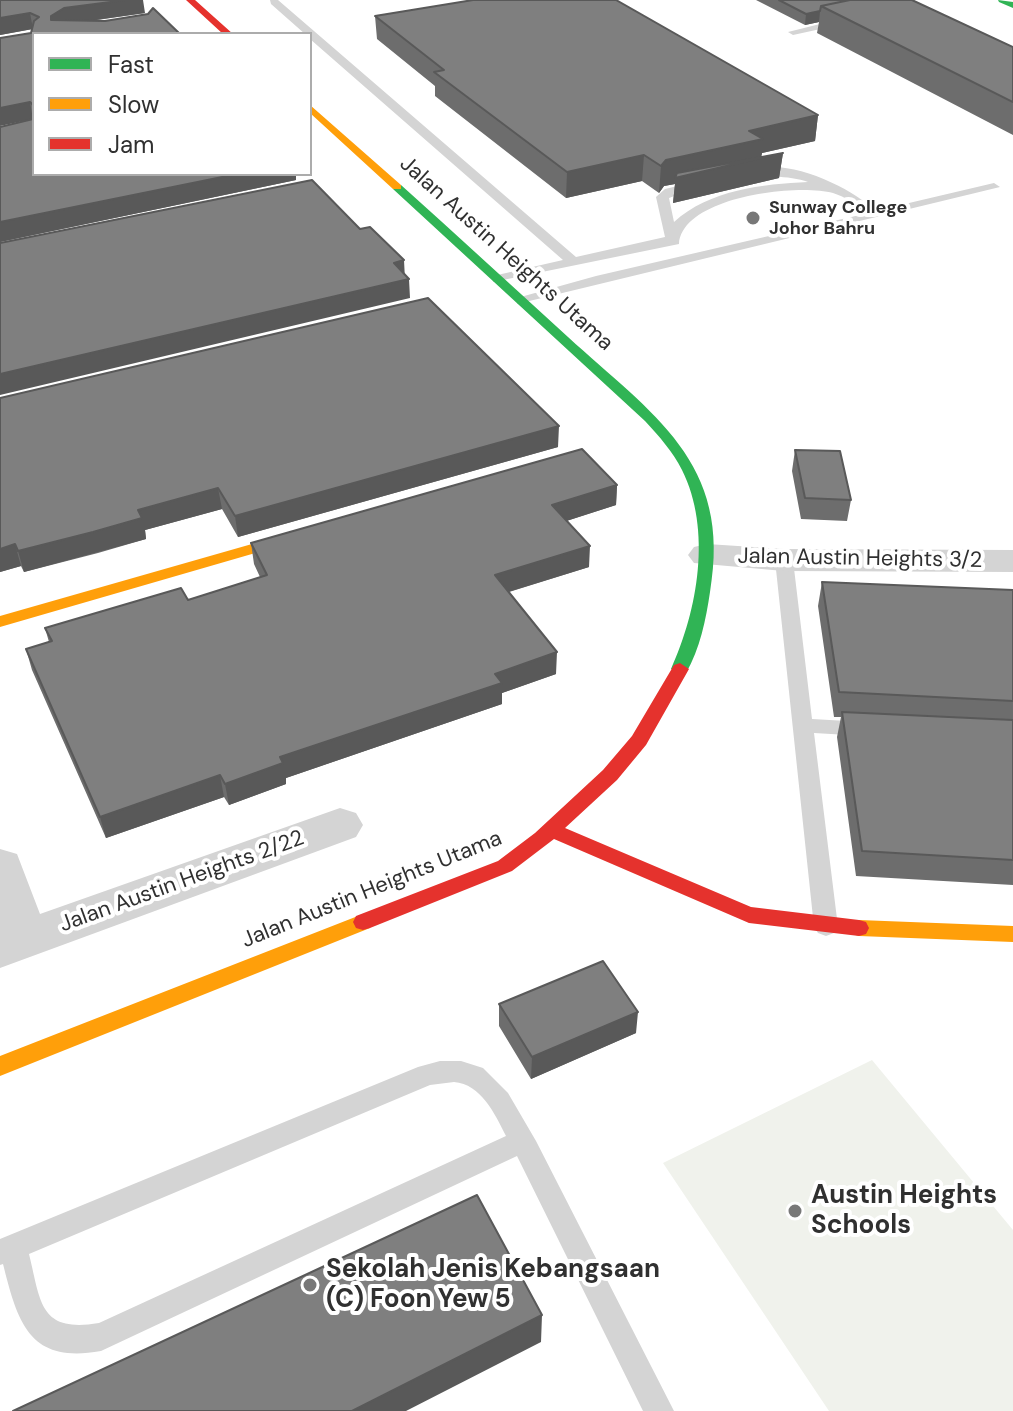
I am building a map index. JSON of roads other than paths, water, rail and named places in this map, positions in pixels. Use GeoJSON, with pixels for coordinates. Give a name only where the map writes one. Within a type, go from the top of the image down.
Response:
{"type":"FeatureCollection","features":[{"type":"Feature","properties":{"kind":"street"},"geometry":{"type":"LineString","coordinates":[[190,0],[226,32]]}},
{"type":"Feature","properties":{"kind":"street"},"geometry":{"type":"LineString","coordinates":[[1002,0],[1013,5]]}},
{"type":"Feature","properties":{"kind":"street","name":"Jalan Austin Heights Utama"},"geometry":{"type":"LineString","coordinates":[[0,1066],[505,866],[554,831],[599,787],[661,713],[680,677],[698,626],[707,555],[705,522],[686,459],[645,414],[312,110]]}},
{"type":"Feature","properties":{"kind":"street"},"geometry":{"type":"LineString","coordinates":[[0,622],[320,530]]}},
{"type":"Feature","properties":{"kind":"street","name":"Jalan Austin Heights 3/2"},"geometry":{"type":"LineString","coordinates":[[707,555],[784,560],[1013,561]]}},
{"type":"Feature","properties":{"kind":"street","name":"Jalan Austin Heights 2/22"},"geometry":{"type":"LineString","coordinates":[[12,943],[340,825]]}},
{"type":"Feature","properties":{"kind":"street"},"geometry":{"type":"LineString","coordinates":[[554,831],[749,915],[826,927],[1013,934]]}},
{"type":"Feature","properties":{"kind":"street"},"geometry":{"type":"LineString","coordinates":[[0,867],[12,943]]}},
{"type":"Feature","properties":{"kind":"lane"},"geometry":{"type":"LineString","coordinates":[[274,2],[309,32]]}},
{"type":"Feature","properties":{"kind":"lane"},"geometry":{"type":"LineString","coordinates":[[793,32],[855,19]]}},
{"type":"Feature","properties":{"kind":"lane"},"geometry":{"type":"LineString","coordinates":[[312,35],[574,262]]}},
{"type":"Feature","properties":{"kind":"lane"},"geometry":{"type":"LineString","coordinates":[[740,176],[786,171],[802,174],[831,189],[854,196],[866,205],[872,215]]}},
{"type":"Feature","properties":{"kind":"lane"},"geometry":{"type":"LineString","coordinates":[[692,257],[672,239],[663,195],[714,182]]}},
{"type":"Feature","properties":{"kind":"lane"},"geometry":{"type":"LineString","coordinates":[[672,239],[680,223],[708,205],[736,195],[778,187],[831,189]]}},
{"type":"Feature","properties":{"kind":"lane"},"geometry":{"type":"LineString","coordinates":[[522,301],[692,257],[994,187]]}},
{"type":"Feature","properties":{"kind":"lane"},"geometry":{"type":"LineString","coordinates":[[498,279],[672,239]]}},
{"type":"Feature","properties":{"kind":"lane"},"geometry":{"type":"LineString","coordinates":[[784,560],[826,927]]}},
{"type":"Feature","properties":{"kind":"lane"},"geometry":{"type":"LineString","coordinates":[[805,726],[885,730]]}},
{"type":"Feature","properties":{"kind":"lane"},"geometry":{"type":"LineString","coordinates":[[522,1141],[101,1337],[79,1343],[57,1341],[41,1330],[6,1250],[445,1070],[480,1079],[522,1141],[659,1411]]}},
{"type":"Feature","properties":{"kind":"place","name":"Sunway College Johor Bahru"},"geometry":{"type":"Point","coordinates":[753,218]}},
{"type":"Feature","properties":{"kind":"place","name":"Austin Heights Schools"},"geometry":{"type":"Point","coordinates":[795,1211]}},
{"type":"Feature","properties":{"kind":"place","name":"Sekolah Jenis Kebangsaan (C) Foon Yew 5"},"geometry":{"type":"Point","coordinates":[310,1285]}}]}
